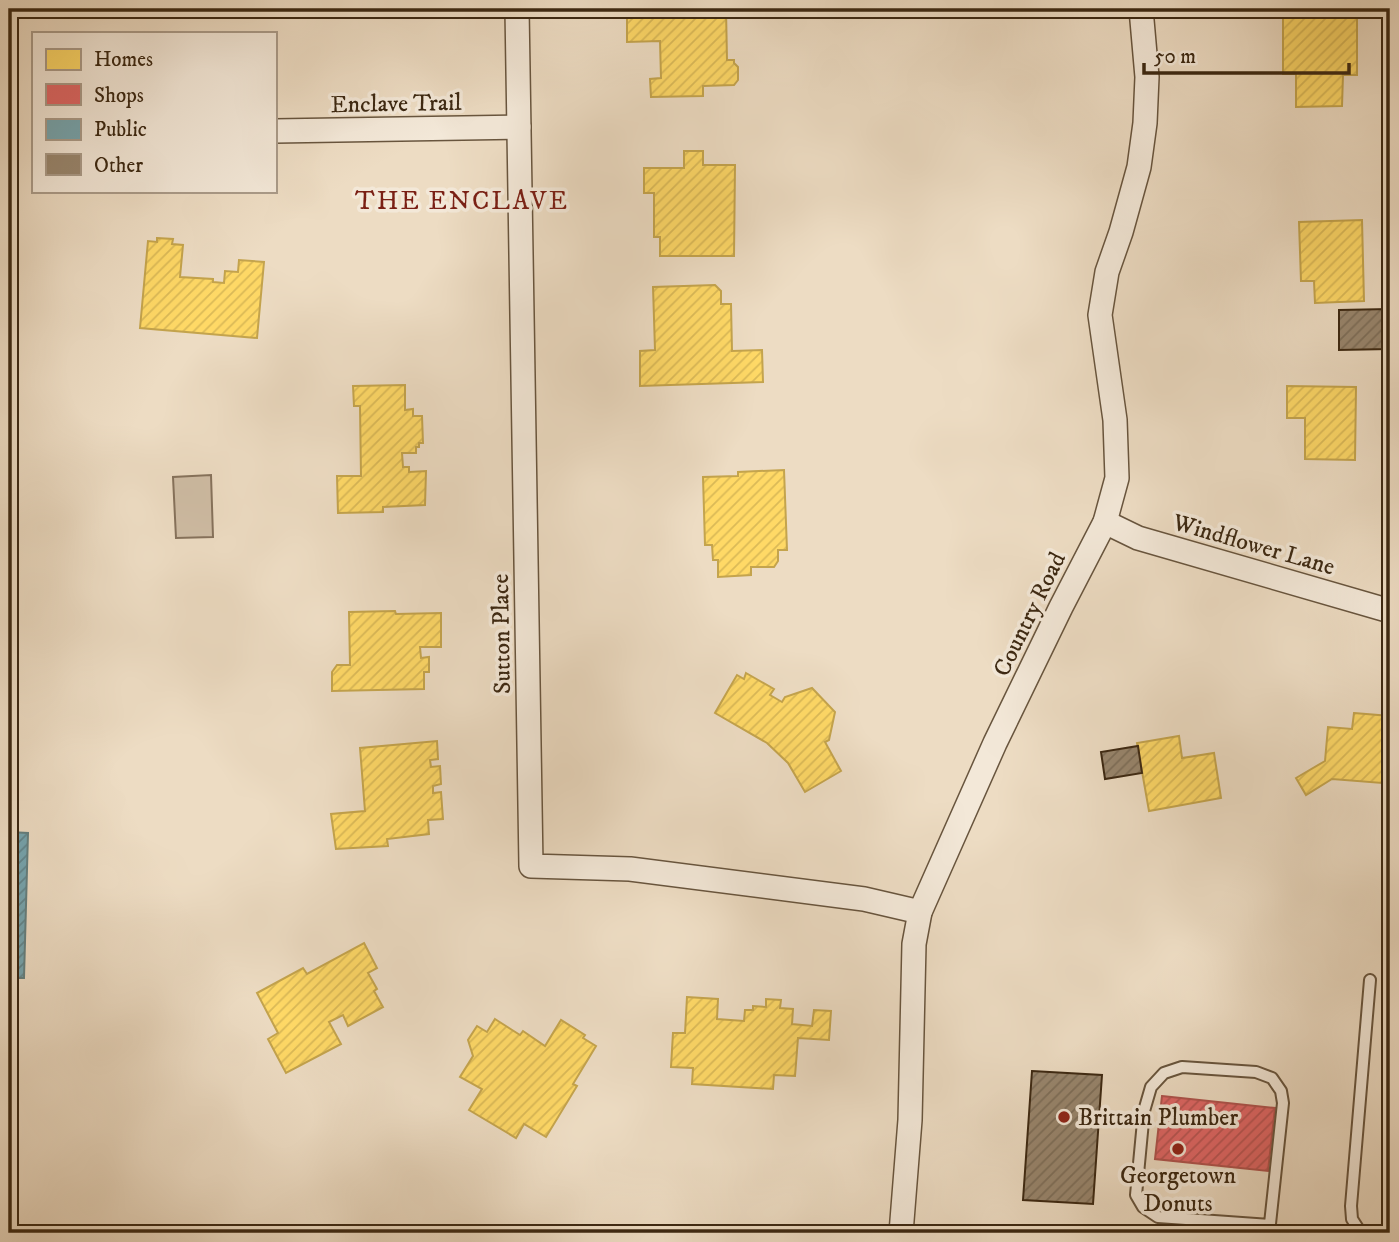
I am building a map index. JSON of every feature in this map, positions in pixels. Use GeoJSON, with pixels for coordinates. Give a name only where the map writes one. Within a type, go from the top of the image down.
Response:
{"type":"FeatureCollection","features":[{"type":"Feature","properties":{"kind":"street","name":"Sutton Place"},"geometry":{"type":"LineString","coordinates":[[517,9],[531,866],[640,871],[864,898],[920,912]]}},
{"type":"Feature","properties":{"kind":"street","name":"Country Road"},"geometry":{"type":"LineString","coordinates":[[901,1233],[910,1120],[914,944],[920,912],[995,743],[1105,522],[1117,478],[1115,420],[1100,315],[1107,272],[1139,167],[1147,78],[1142,9]]}},
{"type":"Feature","properties":{"kind":"street","name":"Enclave Trail"},"geometry":{"type":"LineString","coordinates":[[276,131],[519,127]]}},
{"type":"Feature","properties":{"kind":"street","name":"Windflower Lane"},"geometry":{"type":"LineString","coordinates":[[1105,522],[1138,538],[1390,611]]}},
{"type":"Feature","properties":{"kind":"lane"},"geometry":{"type":"LineString","coordinates":[[1361,1233],[1352,1219],[1351,1206],[1370,980]]}},
{"type":"Feature","properties":{"kind":"lane"},"geometry":{"type":"LineString","coordinates":[[1182,1067],[1256,1072],[1272,1078],[1281,1091],[1283,1103],[1269,1229],[1158,1217],[1143,1207],[1136,1195],[1144,1111],[1151,1087],[1164,1073],[1182,1067]]}},
{"type":"Feature","properties":{"kind":"shaded area"},"geometry":{"type":"Polygon","coordinates":[[[211,475],[213,537],[176,538],[173,477],[211,475]]]}},
{"type":"Feature","properties":{"kind":"building: Homes"},"geometry":{"type":"Polygon","coordinates":[[[726,9],[727,60],[734,60],[738,67],[738,80],[734,85],[703,86],[703,96],[651,97],[650,79],[661,78],[660,41],[627,42],[627,11],[726,9]]]}},
{"type":"Feature","properties":{"kind":"building: Homes"},"geometry":{"type":"Polygon","coordinates":[[[1283,9],[1357,9],[1357,75],[1343,75],[1342,106],[1296,107],[1296,74],[1283,74],[1283,9]]]}},
{"type":"Feature","properties":{"kind":"building: Homes"},"geometry":{"type":"Polygon","coordinates":[[[684,151],[703,151],[703,165],[735,165],[734,256],[660,256],[660,237],[654,237],[654,193],[644,193],[644,168],[684,168],[684,151]]]}},
{"type":"Feature","properties":{"kind":"building: Homes"},"geometry":{"type":"Polygon","coordinates":[[[1362,220],[1364,301],[1315,303],[1314,281],[1301,281],[1299,222],[1362,220]]]}},
{"type":"Feature","properties":{"kind":"building: Homes"},"geometry":{"type":"Polygon","coordinates":[[[157,238],[173,239],[172,244],[183,245],[180,277],[213,279],[213,282],[224,283],[225,271],[238,272],[239,260],[264,262],[257,338],[140,328],[148,241],[157,242],[157,238]]]}},
{"type":"Feature","properties":{"kind":"building: Homes"},"geometry":{"type":"Polygon","coordinates":[[[715,285],[721,291],[721,304],[731,304],[732,351],[762,350],[763,382],[640,386],[640,351],[655,350],[653,287],[715,285]]]}},
{"type":"Feature","properties":{"kind":"building: Homes"},"geometry":{"type":"Polygon","coordinates":[[[405,385],[405,410],[413,409],[413,416],[422,416],[423,443],[416,447],[416,453],[402,453],[403,467],[409,467],[409,472],[426,471],[425,505],[383,507],[383,512],[338,513],[337,476],[361,476],[360,406],[354,406],[353,386],[405,385]]]}},
{"type":"Feature","properties":{"kind":"building: Homes"},"geometry":{"type":"Polygon","coordinates":[[[1287,386],[1356,387],[1355,460],[1305,459],[1305,418],[1287,418],[1287,386]]]}},
{"type":"Feature","properties":{"kind":"building: Homes"},"geometry":{"type":"Polygon","coordinates":[[[784,470],[787,550],[778,550],[778,561],[774,567],[751,567],[751,575],[718,577],[718,560],[713,560],[712,545],[705,545],[703,477],[784,470]]]}},
{"type":"Feature","properties":{"kind":"building: Homes"},"geometry":{"type":"Polygon","coordinates":[[[395,611],[396,614],[441,613],[441,647],[420,647],[421,658],[429,657],[429,672],[424,672],[424,689],[332,691],[332,672],[337,665],[350,665],[349,612],[395,611]]]}},
{"type":"Feature","properties":{"kind":"building: Homes"},"geometry":{"type":"Polygon","coordinates":[[[746,673],[774,689],[770,695],[782,702],[785,697],[812,688],[835,712],[829,740],[825,742],[841,771],[805,792],[788,763],[767,743],[715,713],[737,675],[744,679],[746,673]]]}},
{"type":"Feature","properties":{"kind":"building: Homes"},"geometry":{"type":"Polygon","coordinates":[[[1354,713],[1390,716],[1390,779],[1382,779],[1382,783],[1332,779],[1306,795],[1296,778],[1325,761],[1328,727],[1352,729],[1354,713]]]}},
{"type":"Feature","properties":{"kind":"building: Homes"},"geometry":{"type":"Polygon","coordinates":[[[1179,736],[1182,758],[1214,753],[1221,798],[1149,811],[1137,743],[1179,736]]]}},
{"type":"Feature","properties":{"kind":"building: Homes"},"geometry":{"type":"Polygon","coordinates":[[[437,741],[438,759],[430,760],[431,767],[440,766],[441,784],[433,786],[433,793],[441,792],[443,819],[428,820],[429,834],[387,839],[388,846],[336,849],[331,814],[365,811],[360,748],[437,741]]]}},
{"type":"Feature","properties":{"kind":"building: Homes"},"geometry":{"type":"Polygon","coordinates":[[[364,943],[377,968],[368,973],[383,1007],[348,1026],[343,1015],[329,1022],[341,1044],[286,1073],[268,1039],[278,1033],[257,993],[303,968],[307,974],[364,943]]]}},
{"type":"Feature","properties":{"kind":"building: Homes"},"geometry":{"type":"Polygon","coordinates":[[[687,997],[718,999],[717,1019],[744,1021],[745,1010],[753,1010],[753,1006],[766,1007],[766,999],[781,1000],[780,1008],[793,1009],[792,1024],[812,1026],[814,1010],[831,1011],[829,1040],[798,1038],[795,1076],[774,1075],[773,1089],[692,1084],[693,1068],[671,1067],[673,1033],[685,1033],[687,997]]]}},
{"type":"Feature","properties":{"kind":"building: Homes"},"geometry":{"type":"Polygon","coordinates":[[[495,1019],[520,1035],[523,1031],[545,1046],[561,1020],[585,1035],[583,1038],[596,1046],[573,1084],[577,1086],[546,1137],[524,1124],[516,1138],[469,1110],[482,1089],[460,1077],[473,1056],[468,1040],[477,1026],[487,1032],[495,1019]]]}},
{"type":"Feature","properties":{"kind":"building: Shops"},"geometry":{"type":"Polygon","coordinates":[[[1162,1096],[1275,1108],[1268,1171],[1155,1159],[1162,1096]]]}},
{"type":"Feature","properties":{"kind":"building: Public"},"geometry":{"type":"Polygon","coordinates":[[[9,832],[28,833],[24,978],[9,978],[9,832]]]}},
{"type":"Feature","properties":{"kind":"building: Other"},"geometry":{"type":"Polygon","coordinates":[[[1389,309],[1389,349],[1339,350],[1339,310],[1389,309]]]}},
{"type":"Feature","properties":{"kind":"building: Other"},"geometry":{"type":"Polygon","coordinates":[[[1138,746],[1142,773],[1105,779],[1101,752],[1138,746]]]}},
{"type":"Feature","properties":{"kind":"building: Other","name":"Brittain Plumber"},"geometry":{"type":"Polygon","coordinates":[[[1032,1071],[1102,1075],[1093,1204],[1023,1200],[1032,1071]]]}},
{"type":"Feature","properties":{"kind":"place","name":"Brittain Plumber"},"geometry":{"type":"Point","coordinates":[1064,1117]}},
{"type":"Feature","properties":{"kind":"place","name":"Georgetown Donuts"},"geometry":{"type":"Point","coordinates":[1178,1149]}},
{"type":"Feature","properties":{"kind":"district","name":"THE ENCLAVE"},"geometry":{"type":"Point","coordinates":[462,200]}}]}
